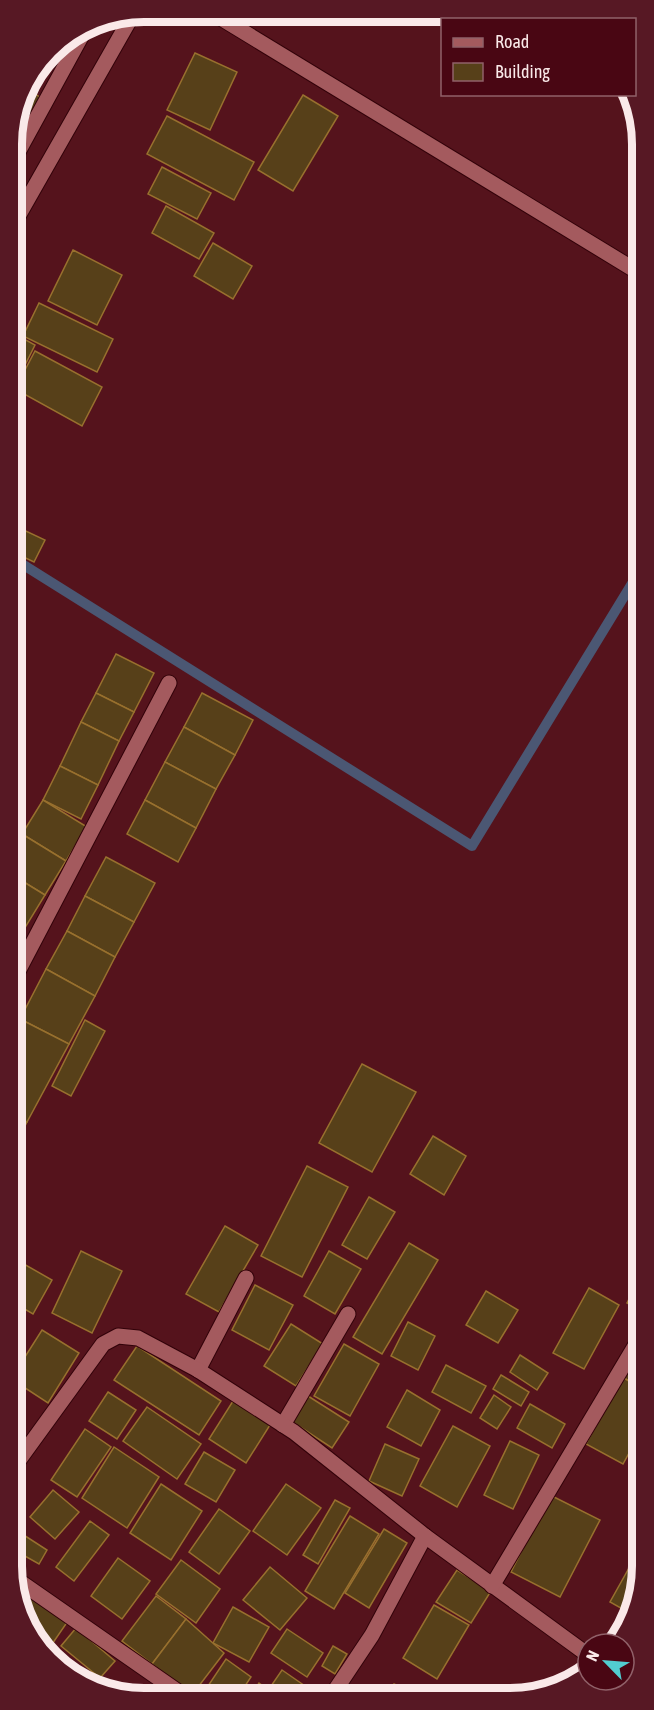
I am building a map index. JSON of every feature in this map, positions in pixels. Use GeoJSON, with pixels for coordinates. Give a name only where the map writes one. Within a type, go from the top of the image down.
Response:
{"type":"FeatureCollection","features":[{"type":"Feature","properties":{"kind":"street"},"geometry":{"type":"LineString","coordinates":[[229,23],[632,268]]}},
{"type":"Feature","properties":{"kind":"street"},"geometry":{"type":"LineString","coordinates":[[23,208],[127,24]]}},
{"type":"Feature","properties":{"kind":"street"},"geometry":{"type":"LineString","coordinates":[[24,127],[64,53]]}},
{"type":"Feature","properties":{"kind":"street"},"geometry":{"type":"LineString","coordinates":[[22,963],[169,683]]}},
{"type":"Feature","properties":{"kind":"street"},"geometry":{"type":"LineString","coordinates":[[198,1370],[246,1278]]}},
{"type":"Feature","properties":{"kind":"street"},"geometry":{"type":"LineString","coordinates":[[282,1425],[348,1314]]}},
{"type":"Feature","properties":{"kind":"street"},"geometry":{"type":"LineString","coordinates":[[22,1453],[103,1344],[118,1336],[138,1338],[198,1370],[282,1425],[425,1536],[576,1647]]}},
{"type":"Feature","properties":{"kind":"street"},"geometry":{"type":"LineString","coordinates":[[492,1586],[631,1353]]}},
{"type":"Feature","properties":{"kind":"street"},"geometry":{"type":"LineString","coordinates":[[337,1688],[372,1635],[425,1536]]}},
{"type":"Feature","properties":{"kind":"street"},"geometry":{"type":"LineString","coordinates":[[25,1585],[171,1688]]}},
{"type":"Feature","properties":{"kind":"building"},"geometry":{"type":"Polygon","coordinates":[[[195,53],[237,72],[210,130],[167,110],[195,53]]]}},
{"type":"Feature","properties":{"kind":"building"},"geometry":{"type":"Polygon","coordinates":[[[34,93],[41,98],[25,121],[34,93]]]}},
{"type":"Feature","properties":{"kind":"building"},"geometry":{"type":"Polygon","coordinates":[[[303,95],[338,116],[293,191],[258,170],[303,95]]]}},
{"type":"Feature","properties":{"kind":"building"},"geometry":{"type":"Polygon","coordinates":[[[167,116],[254,162],[234,200],[147,154],[167,116]]]}},
{"type":"Feature","properties":{"kind":"building"},"geometry":{"type":"Polygon","coordinates":[[[162,167],[211,193],[197,219],[148,194],[162,167]]]}},
{"type":"Feature","properties":{"kind":"building"},"geometry":{"type":"Polygon","coordinates":[[[166,206],[214,233],[199,259],[152,233],[166,206]]]}},
{"type":"Feature","properties":{"kind":"building"},"geometry":{"type":"Polygon","coordinates":[[[213,243],[252,266],[233,299],[194,276],[213,243]]]}},
{"type":"Feature","properties":{"kind":"building"},"geometry":{"type":"Polygon","coordinates":[[[73,250],[122,275],[97,325],[48,301],[73,250]]]}},
{"type":"Feature","properties":{"kind":"building"},"geometry":{"type":"Polygon","coordinates":[[[39,303],[113,339],[97,372],[23,336],[39,303]]]}},
{"type":"Feature","properties":{"kind":"building"},"geometry":{"type":"Polygon","coordinates":[[[23,338],[35,345],[23,366],[23,338]]]}},
{"type":"Feature","properties":{"kind":"building"},"geometry":{"type":"Polygon","coordinates":[[[35,351],[102,387],[82,426],[23,393],[23,374],[35,351]]]}},
{"type":"Feature","properties":{"kind":"building"},"geometry":{"type":"Polygon","coordinates":[[[23,530],[45,540],[34,562],[23,557],[23,530]]]}},
{"type":"Feature","properties":{"kind":"building"},"geometry":{"type":"Polygon","coordinates":[[[116,654],[154,673],[134,712],[96,693],[116,654]]]}},
{"type":"Feature","properties":{"kind":"building"},"geometry":{"type":"Polygon","coordinates":[[[96,693],[134,712],[119,741],[81,722],[96,693]]]}},
{"type":"Feature","properties":{"kind":"building"},"geometry":{"type":"Polygon","coordinates":[[[202,693],[253,720],[235,755],[184,727],[202,693]]]}},
{"type":"Feature","properties":{"kind":"building"},"geometry":{"type":"Polygon","coordinates":[[[81,722],[119,741],[98,785],[60,766],[81,722]]]}},
{"type":"Feature","properties":{"kind":"building"},"geometry":{"type":"Polygon","coordinates":[[[184,727],[235,755],[216,789],[165,762],[184,727]]]}},
{"type":"Feature","properties":{"kind":"building"},"geometry":{"type":"Polygon","coordinates":[[[165,762],[216,789],[196,828],[145,800],[165,762]]]}},
{"type":"Feature","properties":{"kind":"building"},"geometry":{"type":"Polygon","coordinates":[[[60,766],[98,785],[81,819],[43,800],[60,766]]]}},
{"type":"Feature","properties":{"kind":"building"},"geometry":{"type":"Polygon","coordinates":[[[43,800],[87,827],[66,861],[23,833],[43,800]]]}},
{"type":"Feature","properties":{"kind":"building"},"geometry":{"type":"Polygon","coordinates":[[[145,800],[196,828],[178,862],[127,834],[145,800]]]}},
{"type":"Feature","properties":{"kind":"building"},"geometry":{"type":"Polygon","coordinates":[[[23,834],[66,861],[45,895],[22,881],[23,834]]]}},
{"type":"Feature","properties":{"kind":"building"},"geometry":{"type":"Polygon","coordinates":[[[106,857],[155,883],[134,922],[85,896],[106,857]]]}},
{"type":"Feature","properties":{"kind":"building"},"geometry":{"type":"Polygon","coordinates":[[[22,881],[45,895],[22,931],[22,881]]]}},
{"type":"Feature","properties":{"kind":"building"},"geometry":{"type":"Polygon","coordinates":[[[85,896],[134,922],[115,957],[67,931],[85,896]]]}},
{"type":"Feature","properties":{"kind":"building"},"geometry":{"type":"Polygon","coordinates":[[[67,931],[115,957],[95,996],[46,969],[67,931]]]}},
{"type":"Feature","properties":{"kind":"building"},"geometry":{"type":"Polygon","coordinates":[[[46,969],[95,996],[69,1044],[22,1020],[22,1014],[46,969]]]}},
{"type":"Feature","properties":{"kind":"building"},"geometry":{"type":"Polygon","coordinates":[[[22,1020],[69,1044],[27,1122],[22,1120],[22,1020]]]}},
{"type":"Feature","properties":{"kind":"building"},"geometry":{"type":"Polygon","coordinates":[[[85,1020],[105,1031],[71,1096],[52,1086],[85,1020]]]}},
{"type":"Feature","properties":{"kind":"building"},"geometry":{"type":"Polygon","coordinates":[[[362,1064],[416,1092],[372,1172],[319,1143],[362,1064]]]}},
{"type":"Feature","properties":{"kind":"building"},"geometry":{"type":"Polygon","coordinates":[[[22,1120],[27,1122],[22,1131],[22,1120]]]}},
{"type":"Feature","properties":{"kind":"building"},"geometry":{"type":"Polygon","coordinates":[[[433,1136],[466,1156],[444,1195],[410,1174],[433,1136]]]}},
{"type":"Feature","properties":{"kind":"building"},"geometry":{"type":"Polygon","coordinates":[[[307,1166],[348,1187],[302,1277],[261,1256],[307,1166]]]}},
{"type":"Feature","properties":{"kind":"building"},"geometry":{"type":"Polygon","coordinates":[[[369,1197],[395,1212],[367,1259],[342,1245],[369,1197]]]}},
{"type":"Feature","properties":{"kind":"building"},"geometry":{"type":"Polygon","coordinates":[[[225,1226],[258,1245],[219,1312],[186,1294],[225,1226]]]}},
{"type":"Feature","properties":{"kind":"building"},"geometry":{"type":"Polygon","coordinates":[[[409,1243],[438,1260],[382,1354],[353,1337],[409,1243]]]}},
{"type":"Feature","properties":{"kind":"building"},"geometry":{"type":"Polygon","coordinates":[[[81,1251],[122,1271],[92,1333],[52,1313],[81,1251]]]}},
{"type":"Feature","properties":{"kind":"building"},"geometry":{"type":"Polygon","coordinates":[[[329,1251],[361,1269],[335,1314],[304,1296],[329,1251]]]}},
{"type":"Feature","properties":{"kind":"building"},"geometry":{"type":"Polygon","coordinates":[[[22,1263],[52,1280],[33,1314],[22,1308],[22,1263]]]}},
{"type":"Feature","properties":{"kind":"building"},"geometry":{"type":"Polygon","coordinates":[[[255,1285],[293,1305],[269,1350],[232,1330],[255,1285]]]}},
{"type":"Feature","properties":{"kind":"building"},"geometry":{"type":"Polygon","coordinates":[[[589,1288],[619,1305],[584,1369],[553,1353],[589,1288]]]}},
{"type":"Feature","properties":{"kind":"building"},"geometry":{"type":"Polygon","coordinates":[[[486,1291],[518,1310],[498,1343],[466,1325],[486,1291]]]}},
{"type":"Feature","properties":{"kind":"building"},"geometry":{"type":"Polygon","coordinates":[[[408,1322],[435,1336],[418,1370],[391,1356],[408,1322]]]}},
{"type":"Feature","properties":{"kind":"building"},"geometry":{"type":"Polygon","coordinates":[[[291,1324],[323,1344],[296,1386],[264,1366],[291,1324]]]}},
{"type":"Feature","properties":{"kind":"building"},"geometry":{"type":"Polygon","coordinates":[[[42,1330],[79,1353],[48,1403],[22,1386],[22,1361],[42,1330]]]}},
{"type":"Feature","properties":{"kind":"building"},"geometry":{"type":"Polygon","coordinates":[[[344,1344],[379,1364],[350,1416],[314,1396],[344,1344]]]}},
{"type":"Feature","properties":{"kind":"building"},"geometry":{"type":"Polygon","coordinates":[[[137,1346],[221,1401],[199,1435],[114,1380],[137,1346]]]}},
{"type":"Feature","properties":{"kind":"building"},"geometry":{"type":"Polygon","coordinates":[[[520,1355],[548,1373],[537,1390],[510,1372],[520,1355]]]}},
{"type":"Feature","properties":{"kind":"building"},"geometry":{"type":"Polygon","coordinates":[[[631,1363],[631,1382],[622,1377],[631,1363]]]}},
{"type":"Feature","properties":{"kind":"building"},"geometry":{"type":"Polygon","coordinates":[[[446,1365],[486,1386],[471,1413],[432,1392],[446,1365]]]}},
{"type":"Feature","properties":{"kind":"building"},"geometry":{"type":"Polygon","coordinates":[[[501,1375],[529,1392],[521,1406],[493,1389],[501,1375]]]}},
{"type":"Feature","properties":{"kind":"building"},"geometry":{"type":"Polygon","coordinates":[[[622,1377],[631,1382],[631,1449],[623,1464],[586,1444],[622,1377]]]}},
{"type":"Feature","properties":{"kind":"building"},"geometry":{"type":"Polygon","coordinates":[[[407,1390],[440,1410],[421,1446],[387,1427],[407,1390]]]}},
{"type":"Feature","properties":{"kind":"building"},"geometry":{"type":"Polygon","coordinates":[[[108,1392],[136,1410],[117,1439],[89,1421],[108,1392]]]}},
{"type":"Feature","properties":{"kind":"building"},"geometry":{"type":"Polygon","coordinates":[[[494,1395],[511,1407],[497,1429],[480,1418],[494,1395]]]}},
{"type":"Feature","properties":{"kind":"building"},"geometry":{"type":"Polygon","coordinates":[[[308,1396],[349,1422],[332,1448],[291,1421],[308,1396]]]}},
{"type":"Feature","properties":{"kind":"building"},"geometry":{"type":"Polygon","coordinates":[[[233,1401],[270,1425],[246,1463],[209,1439],[233,1401]]]}},
{"type":"Feature","properties":{"kind":"building"},"geometry":{"type":"Polygon","coordinates":[[[530,1404],[565,1424],[552,1448],[517,1428],[530,1404]]]}},
{"type":"Feature","properties":{"kind":"building"},"geometry":{"type":"Polygon","coordinates":[[[147,1407],[201,1444],[177,1479],[123,1441],[147,1407]]]}},
{"type":"Feature","properties":{"kind":"building"},"geometry":{"type":"Polygon","coordinates":[[[453,1426],[490,1446],[457,1507],[420,1486],[453,1426]]]}},
{"type":"Feature","properties":{"kind":"building"},"geometry":{"type":"Polygon","coordinates":[[[85,1429],[111,1447],[77,1497],[51,1480],[85,1429]]]}},
{"type":"Feature","properties":{"kind":"building"},"geometry":{"type":"Polygon","coordinates":[[[510,1441],[539,1455],[513,1509],[484,1495],[510,1441]]]}},
{"type":"Feature","properties":{"kind":"building"},"geometry":{"type":"Polygon","coordinates":[[[385,1444],[419,1459],[402,1496],[369,1481],[385,1444]]]}},
{"type":"Feature","properties":{"kind":"building"},"geometry":{"type":"Polygon","coordinates":[[[114,1447],[159,1477],[127,1528],[82,1498],[114,1447]]]}},
{"type":"Feature","properties":{"kind":"building"},"geometry":{"type":"Polygon","coordinates":[[[204,1452],[235,1470],[216,1502],[185,1484],[204,1452]]]}},
{"type":"Feature","properties":{"kind":"building"},"geometry":{"type":"Polygon","coordinates":[[[161,1484],[202,1511],[171,1560],[130,1533],[161,1484]]]}},
{"type":"Feature","properties":{"kind":"building"},"geometry":{"type":"Polygon","coordinates":[[[286,1484],[321,1508],[287,1555],[253,1531],[286,1484]]]}},
{"type":"Feature","properties":{"kind":"building"},"geometry":{"type":"Polygon","coordinates":[[[53,1490],[79,1512],[55,1539],[30,1517],[53,1490]]]}},
{"type":"Feature","properties":{"kind":"building"},"geometry":{"type":"Polygon","coordinates":[[[550,1495],[600,1520],[560,1597],[511,1572],[550,1495]]]}},
{"type":"Feature","properties":{"kind":"building"},"geometry":{"type":"Polygon","coordinates":[[[335,1500],[350,1508],[318,1564],[303,1555],[335,1500]]]}},
{"type":"Feature","properties":{"kind":"building"},"geometry":{"type":"Polygon","coordinates":[[[219,1509],[250,1531],[219,1574],[189,1552],[219,1509]]]}},
{"type":"Feature","properties":{"kind":"building"},"geometry":{"type":"Polygon","coordinates":[[[350,1516],[379,1534],[334,1609],[305,1591],[350,1516]]]}},
{"type":"Feature","properties":{"kind":"building"},"geometry":{"type":"Polygon","coordinates":[[[90,1521],[109,1535],[74,1581],[56,1567],[90,1521]]]}},
{"type":"Feature","properties":{"kind":"building"},"geometry":{"type":"Polygon","coordinates":[[[384,1529],[407,1543],[369,1608],[345,1593],[384,1529]]]}},
{"type":"Feature","properties":{"kind":"building"},"geometry":{"type":"Polygon","coordinates":[[[22,1534],[47,1550],[39,1564],[22,1554],[22,1534]]]}},
{"type":"Feature","properties":{"kind":"building"},"geometry":{"type":"Polygon","coordinates":[[[118,1558],[150,1581],[122,1619],[91,1596],[118,1558]]]}},
{"type":"Feature","properties":{"kind":"building"},"geometry":{"type":"Polygon","coordinates":[[[181,1560],[220,1589],[196,1623],[156,1594],[181,1560]]]}},
{"type":"Feature","properties":{"kind":"building"},"geometry":{"type":"Polygon","coordinates":[[[270,1567],[307,1598],[280,1630],[243,1600],[270,1567]]]}},
{"type":"Feature","properties":{"kind":"building"},"geometry":{"type":"Polygon","coordinates":[[[629,1568],[631,1569],[629,1589],[623,1609],[610,1602],[629,1568]]]}},
{"type":"Feature","properties":{"kind":"building"},"geometry":{"type":"Polygon","coordinates":[[[457,1570],[491,1591],[471,1623],[436,1602],[457,1570]]]}},
{"type":"Feature","properties":{"kind":"building"},"geometry":{"type":"Polygon","coordinates":[[[26,1593],[68,1621],[52,1645],[39,1627],[26,1593]]]}},
{"type":"Feature","properties":{"kind":"building"},"geometry":{"type":"Polygon","coordinates":[[[156,1596],[186,1619],[152,1664],[122,1641],[156,1596]]]}},
{"type":"Feature","properties":{"kind":"building"},"geometry":{"type":"Polygon","coordinates":[[[434,1605],[469,1625],[437,1679],[403,1658],[434,1605]]]}},
{"type":"Feature","properties":{"kind":"building"},"geometry":{"type":"Polygon","coordinates":[[[233,1607],[269,1627],[249,1662],[213,1643],[233,1607]]]}},
{"type":"Feature","properties":{"kind":"building"},"geometry":{"type":"Polygon","coordinates":[[[186,1619],[224,1653],[197,1688],[183,1688],[152,1664],[186,1619]]]}},
{"type":"Feature","properties":{"kind":"building"},"geometry":{"type":"Polygon","coordinates":[[[76,1628],[115,1661],[100,1678],[61,1646],[76,1628]]]}},
{"type":"Feature","properties":{"kind":"building"},"geometry":{"type":"Polygon","coordinates":[[[287,1629],[323,1653],[307,1677],[271,1653],[287,1629]]]}},
{"type":"Feature","properties":{"kind":"building"},"geometry":{"type":"Polygon","coordinates":[[[333,1646],[347,1654],[335,1674],[322,1666],[333,1646]]]}},
{"type":"Feature","properties":{"kind":"building"},"geometry":{"type":"Polygon","coordinates":[[[226,1659],[251,1677],[244,1688],[207,1688],[226,1659]]]}},
{"type":"Feature","properties":{"kind":"building"},"geometry":{"type":"Polygon","coordinates":[[[282,1670],[308,1688],[274,1688],[271,1686],[282,1670]]]}},
{"type":"Feature","properties":{"kind":"building"},"geometry":{"type":"Polygon","coordinates":[[[259,1683],[266,1688],[256,1688],[259,1683]]]}},
{"type":"Feature","properties":{"kind":"waterway"},"geometry":{"type":"LineString","coordinates":[[23,564],[472,846],[632,584]]}}]}
